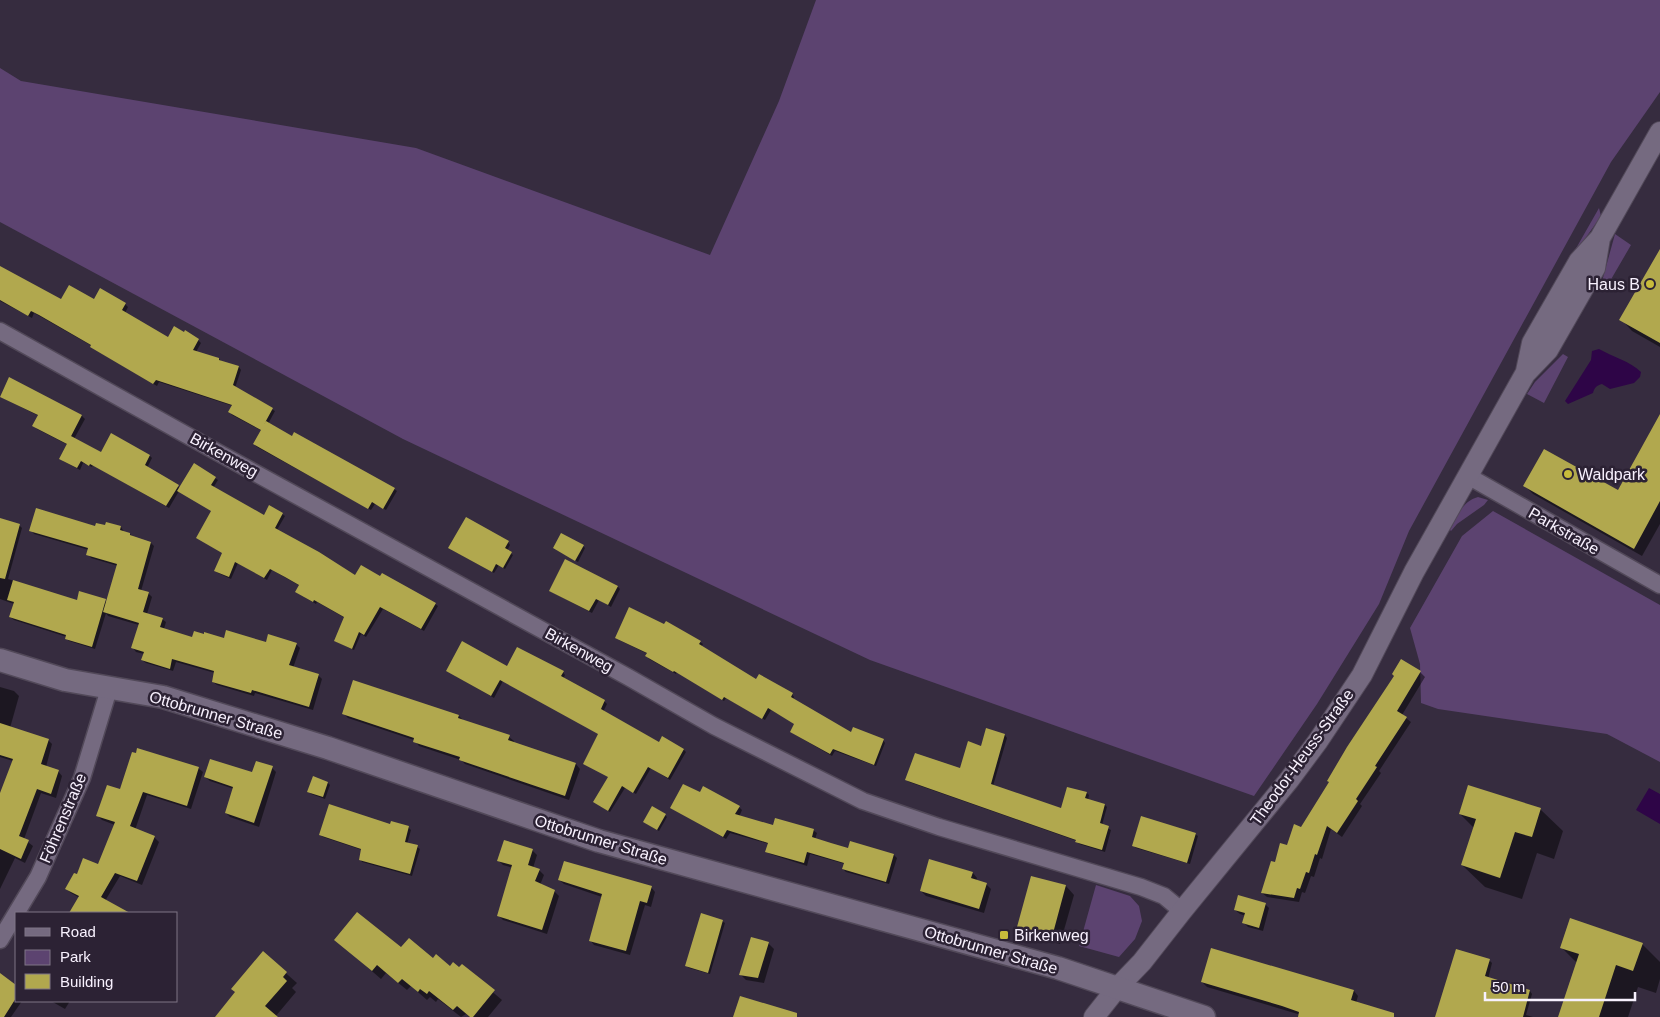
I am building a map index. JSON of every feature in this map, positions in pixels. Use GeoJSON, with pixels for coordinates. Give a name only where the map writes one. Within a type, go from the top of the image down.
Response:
{"type":"FeatureCollection","features":[{"type":"Feature","properties":{"kind":"main road","name":"Ottobrunner Straße"},"geometry":{"type":"LineString","coordinates":[[0,660],[65,680],[163,697],[328,748],[598,841],[1062,970],[1204,1017]]}},
{"type":"Feature","properties":{"kind":"street","name":"Theodor-Heuss-Straße"},"geometry":{"type":"LineString","coordinates":[[1094,1017],[1117,988],[1142,962],[1289,780],[1318,741],[1362,675],[1414,572],[1526,371],[1548,350],[1595,268],[1600,238],[1660,132]]}},
{"type":"Feature","properties":{"kind":"street","name":"Birkenweg"},"geometry":{"type":"LineString","coordinates":[[0,331],[714,726],[863,801],[939,827],[1141,887],[1164,896],[1182,911]]}},
{"type":"Feature","properties":{"kind":"street","name":"Parkstraße"},"geometry":{"type":"LineString","coordinates":[[1468,476],[1660,586]]}},
{"type":"Feature","properties":{"kind":"street","name":"Föhrenstraße"},"geometry":{"type":"LineString","coordinates":[[17,912],[38,877],[82,778],[109,689]]}},
{"type":"Feature","properties":{"kind":"street","name":"Föhrenstraße"},"geometry":{"type":"LineString","coordinates":[[0,940],[15,915]]}},
{"type":"Feature","properties":{"kind":"green space"},"geometry":{"type":"Polygon","coordinates":[[[816,0],[1660,0],[1660,92],[1611,162],[1409,531],[1379,604],[1317,704],[1254,796],[870,660],[403,439],[0,222],[0,68],[21,81],[416,148],[710,255],[779,101],[816,0]]]}},
{"type":"Feature","properties":{"kind":"green space"},"geometry":{"type":"Polygon","coordinates":[[[1599,208],[1601,216],[1566,266],[1599,208]]]}},
{"type":"Feature","properties":{"kind":"green space"},"geometry":{"type":"Polygon","coordinates":[[[1615,234],[1631,245],[1606,288],[1601,285],[1615,234]]]}},
{"type":"Feature","properties":{"kind":"green space"},"geometry":{"type":"Polygon","coordinates":[[[1563,354],[1568,357],[1544,403],[1527,394],[1535,382],[1563,354]]]}},
{"type":"Feature","properties":{"kind":"green space"},"geometry":{"type":"Polygon","coordinates":[[[1478,497],[1488,500],[1484,505],[1457,524],[1451,531],[1455,520],[1464,506],[1472,499],[1478,497]]]}},
{"type":"Feature","properties":{"kind":"green space"},"geometry":{"type":"Polygon","coordinates":[[[1493,511],[1660,605],[1660,762],[1607,734],[1438,709],[1421,703],[1420,664],[1410,628],[1462,536],[1493,511]]]}},
{"type":"Feature","properties":{"kind":"green space"},"geometry":{"type":"Polygon","coordinates":[[[1096,885],[1130,896],[1139,906],[1142,921],[1135,939],[1119,957],[1079,946],[1096,885]]]}},
{"type":"Feature","properties":{"kind":"shaded area"},"geometry":{"type":"Polygon","coordinates":[[[1599,349],[1637,368],[1641,372],[1640,377],[1634,383],[1610,389],[1600,384],[1593,393],[1568,404],[1565,401],[1591,360],[1592,351],[1599,349]]]}},
{"type":"Feature","properties":{"kind":"shaded area"},"geometry":{"type":"Polygon","coordinates":[[[1649,788],[1660,794],[1660,824],[1636,810],[1649,788]]]}},
{"type":"Feature","properties":{"kind":"building","name":"Haus B"},"geometry":{"type":"Polygon","coordinates":[[[1660,249],[1660,343],[1619,320],[1660,249]]]}},
{"type":"Feature","properties":{"kind":"building"},"geometry":{"type":"Polygon","coordinates":[[[0,266],[61,299],[69,285],[94,299],[100,288],[126,303],[122,310],[168,337],[174,326],[184,332],[185,330],[199,339],[193,350],[239,366],[233,385],[273,408],[261,430],[228,412],[232,405],[156,380],[153,384],[39,315],[31,311],[28,316],[0,300],[0,266]]]}},
{"type":"Feature","properties":{"kind":"building"},"geometry":{"type":"Polygon","coordinates":[[[9,377],[82,415],[67,444],[32,426],[38,415],[0,397],[9,377]]]}},
{"type":"Feature","properties":{"kind":"building"},"geometry":{"type":"Polygon","coordinates":[[[1660,414],[1660,501],[1634,549],[1523,486],[1544,449],[1618,490],[1660,414]]]}},
{"type":"Feature","properties":{"kind":"building"},"geometry":{"type":"Polygon","coordinates":[[[266,421],[292,436],[294,432],[395,488],[383,509],[372,502],[368,509],[253,444],[266,421]]]}},
{"type":"Feature","properties":{"kind":"building"},"geometry":{"type":"Polygon","coordinates":[[[111,433],[150,455],[145,465],[179,485],[166,506],[90,464],[89,466],[81,461],[77,468],[59,459],[71,436],[101,452],[111,433]]]}},
{"type":"Feature","properties":{"kind":"building"},"geometry":{"type":"Polygon","coordinates":[[[194,463],[216,477],[211,485],[264,515],[269,505],[283,513],[275,528],[319,552],[355,575],[361,565],[380,576],[382,573],[436,603],[421,629],[380,607],[364,635],[359,632],[352,649],[334,641],[344,617],[314,600],[313,602],[295,592],[299,585],[285,577],[270,569],[264,578],[235,562],[229,577],[214,571],[222,553],[196,538],[211,511],[177,491],[194,463]]]}},
{"type":"Feature","properties":{"kind":"building"},"geometry":{"type":"Polygon","coordinates":[[[36,508],[95,526],[96,523],[105,525],[106,522],[121,526],[120,530],[151,542],[138,589],[149,592],[143,612],[163,618],[160,627],[192,637],[194,631],[224,638],[226,630],[266,642],[268,634],[297,643],[289,665],[319,674],[309,707],[252,690],[251,693],[212,682],[214,671],[172,659],[170,669],[141,660],[144,652],[131,648],[139,623],[103,612],[117,564],[86,555],[88,548],[29,531],[36,508]]]}},
{"type":"Feature","properties":{"kind":"building"},"geometry":{"type":"Polygon","coordinates":[[[466,517],[509,541],[505,548],[512,552],[503,568],[496,564],[492,572],[448,548],[466,517]]]}},
{"type":"Feature","properties":{"kind":"building"},"geometry":{"type":"Polygon","coordinates":[[[0,518],[20,524],[5,579],[0,578],[0,518]]]}},
{"type":"Feature","properties":{"kind":"building"},"geometry":{"type":"Polygon","coordinates":[[[561,533],[584,545],[575,561],[553,548],[561,533]]]}},
{"type":"Feature","properties":{"kind":"building"},"geometry":{"type":"Polygon","coordinates":[[[565,559],[618,586],[608,605],[596,599],[589,611],[549,591],[565,559]]]}},
{"type":"Feature","properties":{"kind":"building"},"geometry":{"type":"Polygon","coordinates":[[[13,580],[77,600],[79,591],[106,599],[92,647],[65,639],[66,635],[9,617],[14,602],[7,600],[13,580]]]}},
{"type":"Feature","properties":{"kind":"building"},"geometry":{"type":"Polygon","coordinates":[[[629,607],[664,624],[666,621],[701,641],[699,644],[756,679],[759,674],[793,693],[791,697],[851,732],[853,727],[884,739],[874,765],[833,749],[830,754],[790,732],[794,724],[768,708],[762,719],[724,697],[722,700],[645,656],[647,653],[615,638],[629,607]]]}},
{"type":"Feature","properties":{"kind":"building"},"geometry":{"type":"Polygon","coordinates":[[[462,641],[507,666],[517,647],[564,671],[561,676],[605,700],[601,709],[659,742],[662,736],[684,749],[668,778],[648,767],[633,793],[622,786],[608,811],[593,802],[608,777],[583,764],[598,734],[500,680],[491,696],[446,671],[462,641]]]}},
{"type":"Feature","properties":{"kind":"building"},"geometry":{"type":"Polygon","coordinates":[[[1401,659],[1421,671],[1397,711],[1407,717],[1375,766],[1377,767],[1356,799],[1358,801],[1337,833],[1327,826],[1309,873],[1306,872],[1300,889],[1297,888],[1294,898],[1261,893],[1271,861],[1275,862],[1280,843],[1287,845],[1294,824],[1301,827],[1329,782],[1327,781],[1347,747],[1394,676],[1392,674],[1401,659]]]}},
{"type":"Feature","properties":{"kind":"building"},"geometry":{"type":"Polygon","coordinates":[[[353,680],[459,715],[458,718],[510,735],[508,740],[576,763],[565,796],[459,760],[460,757],[413,742],[414,738],[342,714],[353,680]]]}},
{"type":"Feature","properties":{"kind":"building"},"geometry":{"type":"Polygon","coordinates":[[[0,723],[49,739],[41,764],[59,770],[51,794],[37,789],[19,836],[29,840],[21,859],[0,849],[0,793],[13,759],[0,755],[0,723]]]}},
{"type":"Feature","properties":{"kind":"building"},"geometry":{"type":"Polygon","coordinates":[[[986,728],[1005,734],[991,784],[1061,808],[1067,787],[1087,792],[1085,798],[1105,804],[1100,823],[1109,826],[1102,850],[1075,842],[1076,840],[905,780],[915,753],[960,768],[968,741],[981,746],[986,728]]]}},
{"type":"Feature","properties":{"kind":"building"},"geometry":{"type":"Polygon","coordinates":[[[137,748],[199,767],[187,806],[143,792],[130,826],[155,836],[137,881],[115,873],[101,897],[128,912],[70,912],[79,896],[65,889],[74,873],[77,874],[83,858],[98,864],[115,822],[96,816],[107,785],[120,789],[132,752],[136,753],[137,748]]]}},
{"type":"Feature","properties":{"kind":"building"},"geometry":{"type":"Polygon","coordinates":[[[210,759],[252,772],[256,761],[273,766],[254,823],[225,813],[233,787],[204,777],[210,759]]]}},
{"type":"Feature","properties":{"kind":"building"},"geometry":{"type":"Polygon","coordinates":[[[313,776],[328,782],[323,797],[307,792],[313,776]]]}},
{"type":"Feature","properties":{"kind":"building"},"geometry":{"type":"Polygon","coordinates":[[[683,784],[700,792],[703,786],[740,806],[735,814],[773,825],[775,818],[814,829],[812,837],[831,843],[848,848],[850,841],[894,854],[886,882],[842,869],[844,863],[807,852],[804,863],[765,852],[768,843],[727,830],[723,837],[670,808],[683,784]]]}},
{"type":"Feature","properties":{"kind":"building"},"geometry":{"type":"Polygon","coordinates":[[[1468,785],[1541,808],[1532,837],[1515,832],[1500,878],[1461,865],[1476,819],[1459,814],[1468,785]]]}},
{"type":"Feature","properties":{"kind":"building"},"geometry":{"type":"Polygon","coordinates":[[[329,804],[390,824],[391,821],[409,826],[405,842],[418,845],[410,874],[359,860],[361,849],[319,835],[329,804]]]}},
{"type":"Feature","properties":{"kind":"building"},"geometry":{"type":"Polygon","coordinates":[[[652,806],[666,814],[657,830],[643,822],[652,806]]]}},
{"type":"Feature","properties":{"kind":"building"},"geometry":{"type":"Polygon","coordinates":[[[1141,816],[1196,833],[1187,863],[1132,846],[1141,816]]]}},
{"type":"Feature","properties":{"kind":"building"},"geometry":{"type":"Polygon","coordinates":[[[504,840],[533,849],[528,865],[540,869],[535,881],[555,890],[542,930],[497,916],[512,865],[497,861],[504,840]]]}},
{"type":"Feature","properties":{"kind":"building"},"geometry":{"type":"Polygon","coordinates":[[[929,859],[973,872],[971,878],[987,883],[979,909],[920,891],[929,859]]]}},
{"type":"Feature","properties":{"kind":"building"},"geometry":{"type":"Polygon","coordinates":[[[564,861],[652,886],[647,903],[640,901],[626,951],[589,941],[602,894],[558,880],[564,861]]]}},
{"type":"Feature","properties":{"kind":"building"},"geometry":{"type":"Polygon","coordinates":[[[1031,876],[1066,885],[1052,937],[1017,927],[1031,876]]]}},
{"type":"Feature","properties":{"kind":"building"},"geometry":{"type":"Polygon","coordinates":[[[1238,895],[1266,903],[1259,928],[1242,923],[1245,913],[1234,910],[1238,895]]]}},
{"type":"Feature","properties":{"kind":"building"},"geometry":{"type":"Polygon","coordinates":[[[357,912],[401,947],[409,938],[433,958],[436,954],[450,966],[453,962],[459,967],[462,964],[495,990],[473,1017],[470,1017],[457,1006],[453,1010],[429,991],[427,994],[420,989],[418,992],[402,979],[398,983],[377,965],[372,971],[334,940],[357,912]]]}},
{"type":"Feature","properties":{"kind":"building"},"geometry":{"type":"Polygon","coordinates":[[[701,913],[723,920],[708,973],[685,966],[701,913]]]}},
{"type":"Feature","properties":{"kind":"building"},"geometry":{"type":"Polygon","coordinates":[[[1570,918],[1643,943],[1633,971],[1616,965],[1599,1017],[1558,1017],[1579,954],[1560,948],[1570,918]]]}},
{"type":"Feature","properties":{"kind":"building"},"geometry":{"type":"Polygon","coordinates":[[[751,937],[769,942],[758,978],[739,975],[751,937]]]}},
{"type":"Feature","properties":{"kind":"building"},"geometry":{"type":"Polygon","coordinates":[[[1211,948],[1354,990],[1351,1000],[1394,1013],[1394,1017],[1298,1017],[1299,1012],[1201,982],[1211,948]]]}},
{"type":"Feature","properties":{"kind":"building"},"geometry":{"type":"Polygon","coordinates":[[[1456,949],[1490,959],[1485,976],[1530,990],[1523,1017],[1435,1017],[1456,949]]]}},
{"type":"Feature","properties":{"kind":"building"},"geometry":{"type":"Polygon","coordinates":[[[263,951],[287,972],[283,977],[287,981],[265,1006],[278,1017],[215,1017],[235,992],[231,989],[263,951]]]}},
{"type":"Feature","properties":{"kind":"building"},"geometry":{"type":"Polygon","coordinates":[[[0,973],[15,984],[15,1000],[4,1017],[0,1017],[0,973]]]}},
{"type":"Feature","properties":{"kind":"building"},"geometry":{"type":"Polygon","coordinates":[[[740,996],[797,1013],[797,1017],[733,1017],[740,996]]]}},
{"type":"Feature","properties":{"kind":"place","name":"Haus B"},"geometry":{"type":"Point","coordinates":[1650,284]}},
{"type":"Feature","properties":{"kind":"place","name":"Waldpark"},"geometry":{"type":"Point","coordinates":[1568,474]}},
{"type":"Feature","properties":{"kind":"place","name":"Birkenweg"},"geometry":{"type":"Point","coordinates":[1004,935]}}]}
